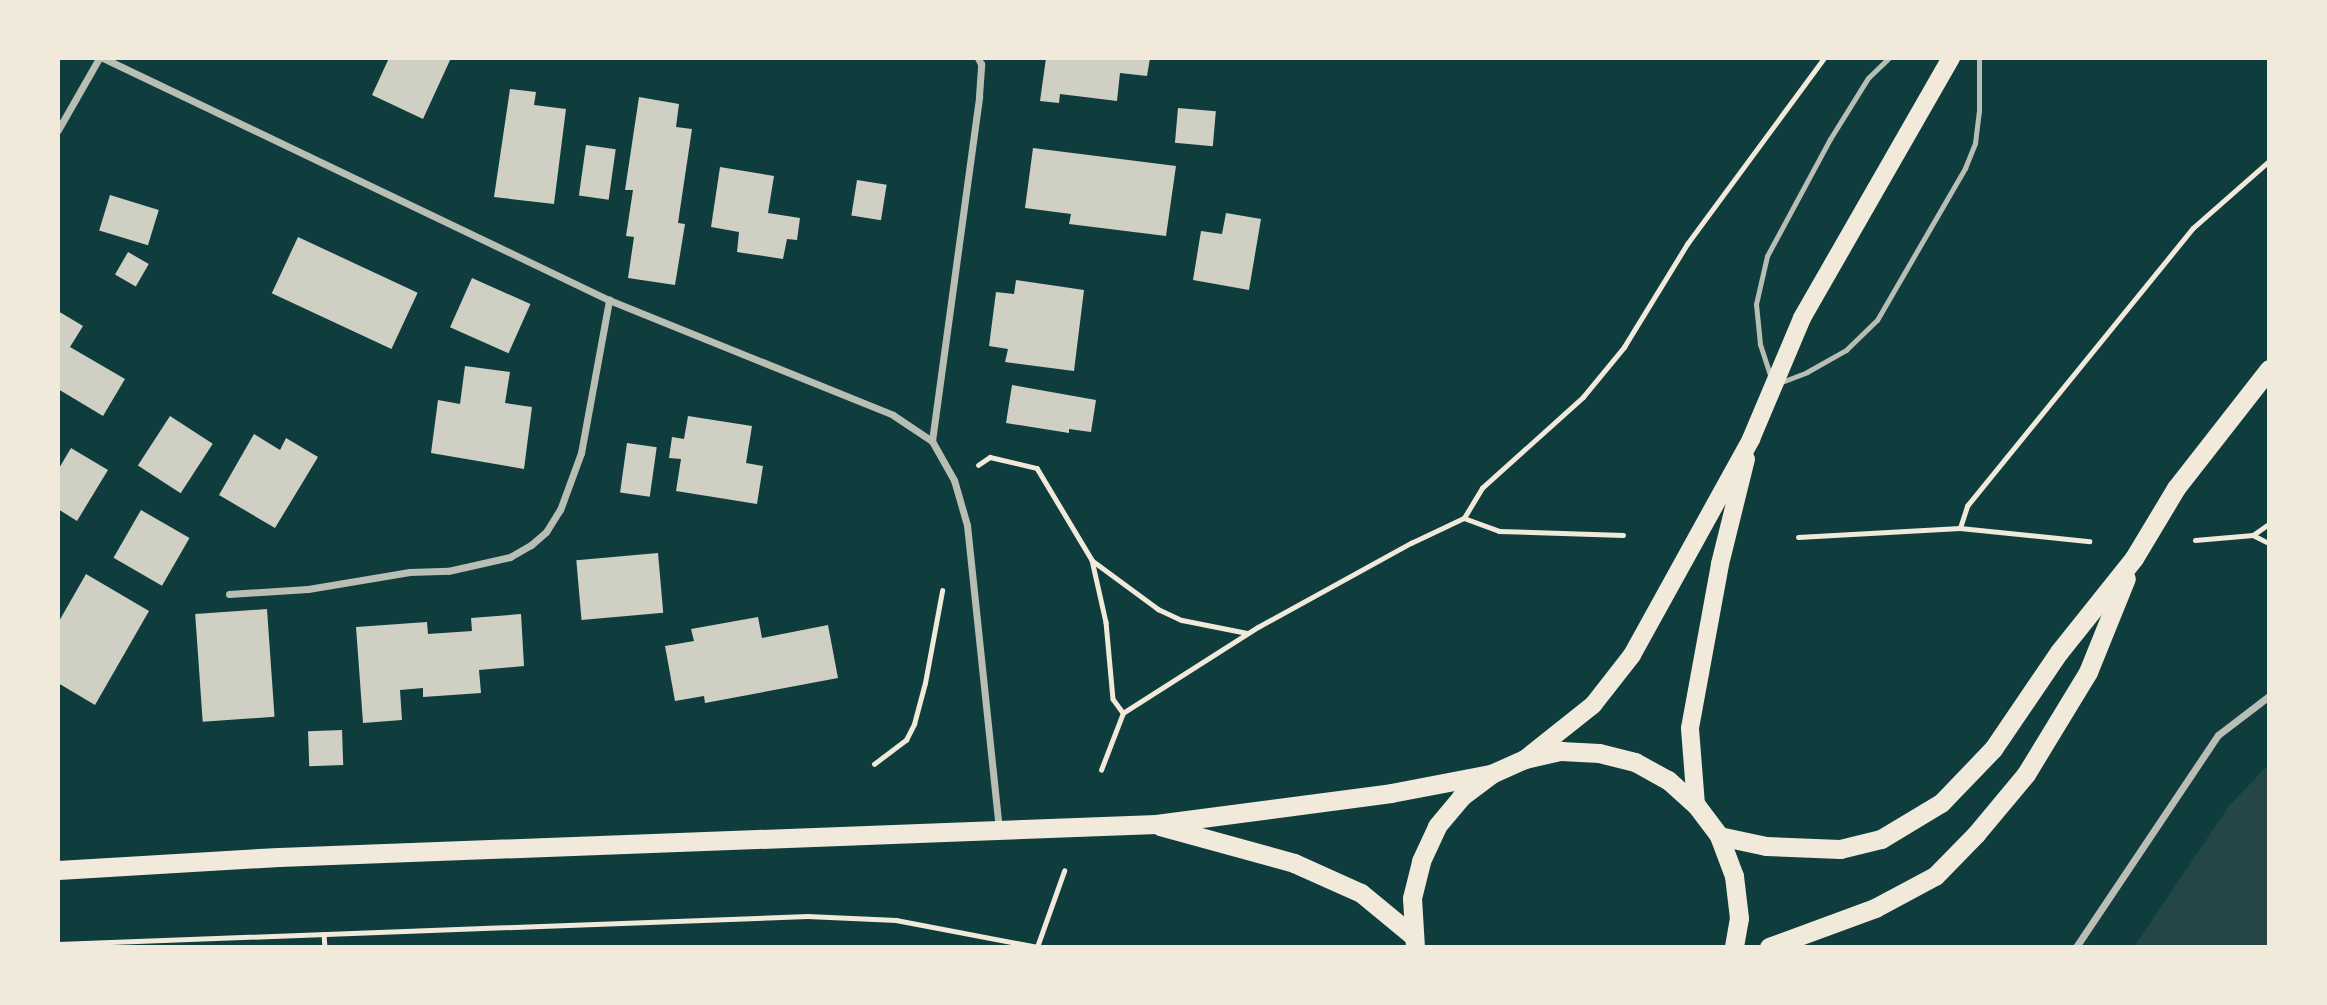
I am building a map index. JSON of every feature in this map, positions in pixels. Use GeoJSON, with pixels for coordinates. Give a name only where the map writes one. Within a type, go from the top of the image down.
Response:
{"type":"FeatureCollection","features":[{"type":"Feature","properties":{"kind":"highway"},"geometry":{"type":"LineString","coordinates":[[1718,836],[1766,846],[1840,849],[1881,839],[1941,803],[1993,749],[2059,652],[2134,558],[2176,488],[2269,369]]}},
{"type":"Feature","properties":{"kind":"highway"},"geometry":{"type":"LineString","coordinates":[[1769,947],[1875,908],[1935,876],[1976,835],[2026,774],[2088,672],[2134,558]]}},
{"type":"Feature","properties":{"kind":"highway"},"geometry":{"type":"LineString","coordinates":[[58,870],[279,857],[1156,824],[1391,793],[1491,774],[1525,759],[1561,751],[1599,752],[1635,762],[1668,780],[1696,804],[1718,836],[1734,876],[1739,918],[1734,947]]}},
{"type":"Feature","properties":{"kind":"highway"},"geometry":{"type":"LineString","coordinates":[[1414,941],[1412,898],[1420,861],[1437,826],[1461,797],[1491,774]]}},
{"type":"Feature","properties":{"kind":"highway"},"geometry":{"type":"LineString","coordinates":[[1156,824],[1294,863],[1361,893],[1414,941]]}},
{"type":"Feature","properties":{"kind":"main road"},"geometry":{"type":"LineString","coordinates":[[1525,759],[1593,705],[1632,655],[1751,439],[1802,318],[1951,58]]}},
{"type":"Feature","properties":{"kind":"main road"},"geometry":{"type":"LineString","coordinates":[[1696,804],[1690,728],[1720,564],[1751,439]]}},
{"type":"Feature","properties":{"kind":"street"},"geometry":{"type":"LineString","coordinates":[[58,130],[101,58],[609,300],[893,415],[932,441],[954,480],[967,526],[999,829]]}},
{"type":"Feature","properties":{"kind":"street"},"geometry":{"type":"LineString","coordinates":[[932,441],[981,60]]}},
{"type":"Feature","properties":{"kind":"street"},"geometry":{"type":"LineString","coordinates":[[229,594],[308,589],[410,572],[448,571],[510,557],[531,545],[546,532],[559,510],[581,453],[609,300]]}},
{"type":"Feature","properties":{"kind":"street"},"geometry":{"type":"LineString","coordinates":[[2076,947],[2218,735],[2269,696]]}},
{"type":"Feature","properties":{"kind":"lane"},"geometry":{"type":"LineString","coordinates":[[1889,58],[1868,78],[1830,139],[1767,256],[1756,304],[1760,344],[1773,385],[1807,372],[1846,350],[1877,320],[1965,168],[1975,143],[1979,111],[1979,58]]}},
{"type":"Feature","properties":{"kind":"path"},"geometry":{"type":"LineString","coordinates":[[1101,770],[1123,713],[1248,633],[1410,543],[1464,518],[1482,488],[1583,397],[1624,347],[1687,244],[1824,58]]}},
{"type":"Feature","properties":{"kind":"path"},"geometry":{"type":"LineString","coordinates":[[1960,528],[1967,506],[2193,228],[2268,163]]}},
{"type":"Feature","properties":{"kind":"path"},"geometry":{"type":"LineString","coordinates":[[954,480],[990,457],[1037,468],[1092,560],[1106,622],[1113,699],[1123,713]]}},
{"type":"Feature","properties":{"kind":"path"},"geometry":{"type":"LineString","coordinates":[[1464,518],[1499,531],[1623,535]]}},
{"type":"Feature","properties":{"kind":"path"},"geometry":{"type":"LineString","coordinates":[[2195,540],[2253,535],[2269,524]]}},
{"type":"Feature","properties":{"kind":"path"},"geometry":{"type":"LineString","coordinates":[[1798,537],[1960,528],[2089,541]]}},
{"type":"Feature","properties":{"kind":"path"},"geometry":{"type":"LineString","coordinates":[[2253,535],[2269,543]]}},
{"type":"Feature","properties":{"kind":"path"},"geometry":{"type":"LineString","coordinates":[[1092,560],[1122,585],[1182,620],[1248,633]]}},
{"type":"Feature","properties":{"kind":"path"},"geometry":{"type":"LineString","coordinates":[[874,764],[906,740],[914,724],[925,682],[944,580]]}},
{"type":"Feature","properties":{"kind":"path"},"geometry":{"type":"LineString","coordinates":[[58,944],[807,916],[896,920],[1037,947],[1064,872]]}},
{"type":"Feature","properties":{"kind":"path"},"geometry":{"type":"LineString","coordinates":[[324,934],[325,947]]}},
{"type":"Feature","properties":{"kind":"shaded area"},"geometry":{"type":"Polygon","coordinates":[[[2269,764],[2269,947],[2134,947],[2229,806],[2269,764]]]}},
{"type":"Feature","properties":{"kind":"building"},"geometry":{"type":"Polygon","coordinates":[[[389,58],[451,58],[423,119],[372,95],[389,58]]]}},
{"type":"Feature","properties":{"kind":"building"},"geometry":{"type":"Polygon","coordinates":[[[1046,58],[1150,58],[1147,76],[1120,73],[1117,101],[1060,94],[1059,103],[1040,101],[1046,58]]]}},
{"type":"Feature","properties":{"kind":"building"},"geometry":{"type":"Polygon","coordinates":[[[510,89],[536,92],[534,105],[566,109],[554,204],[494,197],[510,89]]]}},
{"type":"Feature","properties":{"kind":"building"},"geometry":{"type":"Polygon","coordinates":[[[639,97],[679,104],[676,127],[692,129],[678,223],[685,224],[675,285],[628,278],[634,237],[626,236],[633,190],[625,190],[639,97]]]}},
{"type":"Feature","properties":{"kind":"building"},"geometry":{"type":"Polygon","coordinates":[[[1178,108],[1216,111],[1213,146],[1175,143],[1178,108]]]}},
{"type":"Feature","properties":{"kind":"building"},"geometry":{"type":"Polygon","coordinates":[[[586,145],[616,149],[609,200],[579,196],[586,145]]]}},
{"type":"Feature","properties":{"kind":"building"},"geometry":{"type":"Polygon","coordinates":[[[1033,148],[1176,166],[1166,236],[1069,224],[1071,214],[1025,208],[1033,148]]]}},
{"type":"Feature","properties":{"kind":"building"},"geometry":{"type":"Polygon","coordinates":[[[720,167],[774,176],[768,213],[800,218],[797,240],[787,239],[783,259],[737,252],[739,232],[711,227],[720,167]]]}},
{"type":"Feature","properties":{"kind":"building"},"geometry":{"type":"Polygon","coordinates":[[[857,180],[887,185],[881,220],[851,216],[857,180]]]}},
{"type":"Feature","properties":{"kind":"building"},"geometry":{"type":"Polygon","coordinates":[[[110,195],[159,210],[148,245],[99,230],[110,195]]]}},
{"type":"Feature","properties":{"kind":"building"},"geometry":{"type":"Polygon","coordinates":[[[1226,213],[1261,219],[1249,290],[1193,280],[1201,231],[1222,234],[1226,213]]]}},
{"type":"Feature","properties":{"kind":"building"},"geometry":{"type":"Polygon","coordinates":[[[298,237],[418,293],[391,349],[272,293],[298,237]]]}},
{"type":"Feature","properties":{"kind":"building"},"geometry":{"type":"Polygon","coordinates":[[[128,252],[149,264],[136,287],[115,275],[128,252]]]}},
{"type":"Feature","properties":{"kind":"building"},"geometry":{"type":"Polygon","coordinates":[[[472,278],[530,304],[509,353],[450,327],[472,278]]]}},
{"type":"Feature","properties":{"kind":"building"},"geometry":{"type":"Polygon","coordinates":[[[1016,280],[1084,290],[1074,371],[1005,362],[1008,349],[989,346],[996,292],[1014,294],[1016,280]]]}},
{"type":"Feature","properties":{"kind":"building"},"geometry":{"type":"Polygon","coordinates":[[[58,311],[83,326],[70,347],[125,379],[103,416],[58,389],[58,311]]]}},
{"type":"Feature","properties":{"kind":"building"},"geometry":{"type":"Polygon","coordinates":[[[465,366],[510,372],[505,403],[532,407],[524,469],[431,453],[438,400],[460,404],[465,366]]]}},
{"type":"Feature","properties":{"kind":"building"},"geometry":{"type":"Polygon","coordinates":[[[1012,385],[1096,400],[1091,432],[1069,429],[1069,433],[1006,423],[1012,385]]]}},
{"type":"Feature","properties":{"kind":"building"},"geometry":{"type":"Polygon","coordinates":[[[170,416],[213,444],[181,493],[138,465],[170,416]]]}},
{"type":"Feature","properties":{"kind":"building"},"geometry":{"type":"Polygon","coordinates":[[[688,416],[752,426],[746,463],[763,466],[757,504],[676,491],[681,459],[669,458],[672,437],[684,439],[688,416]]]}},
{"type":"Feature","properties":{"kind":"building"},"geometry":{"type":"Polygon","coordinates":[[[254,434],[280,450],[286,438],[318,457],[275,528],[219,495],[254,434]]]}},
{"type":"Feature","properties":{"kind":"building"},"geometry":{"type":"Polygon","coordinates":[[[627,443],[657,447],[650,497],[620,493],[627,443]]]}},
{"type":"Feature","properties":{"kind":"building"},"geometry":{"type":"Polygon","coordinates":[[[71,448],[108,470],[77,521],[58,509],[58,470],[71,448]]]}},
{"type":"Feature","properties":{"kind":"building"},"geometry":{"type":"Polygon","coordinates":[[[141,510],[189,538],[162,586],[114,558],[141,510]]]}},
{"type":"Feature","properties":{"kind":"building"},"geometry":{"type":"Polygon","coordinates":[[[658,553],[663,613],[582,620],[576,560],[658,553]]]}},
{"type":"Feature","properties":{"kind":"building"},"geometry":{"type":"Polygon","coordinates":[[[86,574],[149,611],[95,705],[58,683],[58,623],[86,574]]]}},
{"type":"Feature","properties":{"kind":"building"},"geometry":{"type":"Polygon","coordinates":[[[267,609],[275,717],[203,722],[195,614],[267,609]]]}},
{"type":"Feature","properties":{"kind":"building"},"geometry":{"type":"Polygon","coordinates":[[[521,614],[524,666],[479,670],[481,693],[423,697],[423,688],[400,690],[402,720],[363,723],[356,627],[427,622],[428,634],[472,631],[471,618],[521,614]]]}},
{"type":"Feature","properties":{"kind":"building"},"geometry":{"type":"Polygon","coordinates":[[[758,617],[762,638],[828,625],[838,678],[705,703],[704,696],[675,701],[665,646],[694,641],[691,629],[758,617]]]}},
{"type":"Feature","properties":{"kind":"building"},"geometry":{"type":"Polygon","coordinates":[[[342,730],[343,765],[309,766],[308,731],[342,730]]]}}]}
